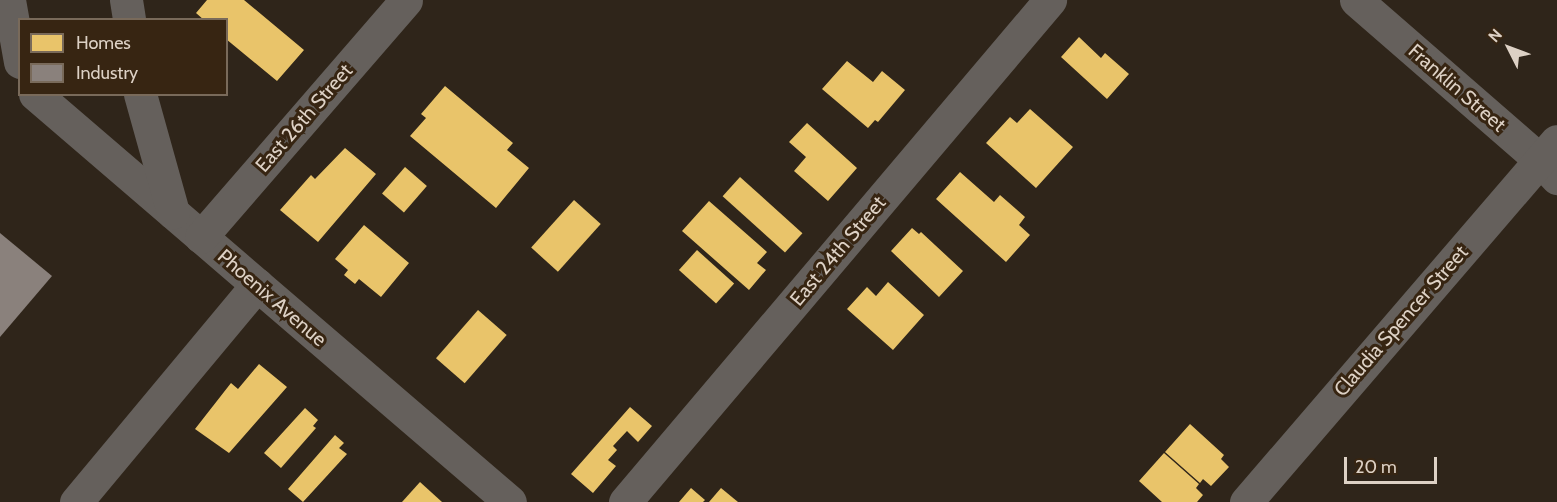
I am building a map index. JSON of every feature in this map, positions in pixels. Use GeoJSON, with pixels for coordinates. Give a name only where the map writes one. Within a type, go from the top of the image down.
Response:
{"type":"FeatureCollection","features":[{"type":"Feature","properties":{"kind":"street"},"geometry":{"type":"LineString","coordinates":[[126,0],[129,18]]}},
{"type":"Feature","properties":{"kind":"street","name":"East 26th Street"},"geometry":{"type":"LineString","coordinates":[[201,237],[406,0]]}},
{"type":"Feature","properties":{"kind":"street","name":"East 24th Street"},"geometry":{"type":"LineString","coordinates":[[625,502],[1050,0]]}},
{"type":"Feature","properties":{"kind":"street","name":"Franklin Street"},"geometry":{"type":"LineString","coordinates":[[1356,0],[1551,160]]}},
{"type":"Feature","properties":{"kind":"street"},"geometry":{"type":"LineString","coordinates":[[7,12],[18,54]]}},
{"type":"Feature","properties":{"kind":"street","name":"Phoenix Avenue"},"geometry":{"type":"LineString","coordinates":[[37,96],[510,502]]}},
{"type":"Feature","properties":{"kind":"street"},"geometry":{"type":"LineString","coordinates":[[141,96],[173,212]]}},
{"type":"Feature","properties":{"kind":"street","name":"Claudia Spencer Street"},"geometry":{"type":"LineString","coordinates":[[1246,502],[1551,160]]}},
{"type":"Feature","properties":{"kind":"street"},"geometry":{"type":"LineString","coordinates":[[76,502],[257,285]]}},
{"type":"Feature","properties":{"kind":"building: Homes"},"geometry":{"type":"Polygon","coordinates":[[[207,0],[244,0],[304,50],[277,81],[228,41],[228,18],[202,18],[196,13],[207,0]]]}},
{"type":"Feature","properties":{"kind":"building: Homes"},"geometry":{"type":"Polygon","coordinates":[[[1079,37],[1101,58],[1105,53],[1129,74],[1107,99],[1061,57],[1079,37]]]}},
{"type":"Feature","properties":{"kind":"building: Homes"},"geometry":{"type":"Polygon","coordinates":[[[847,61],[873,82],[882,71],[905,90],[878,122],[875,120],[868,128],[822,89],[847,61]]]}},
{"type":"Feature","properties":{"kind":"building: Homes"},"geometry":{"type":"Polygon","coordinates":[[[445,86],[513,143],[507,150],[529,168],[496,208],[410,136],[426,118],[421,114],[445,86]]]}},
{"type":"Feature","properties":{"kind":"building: Homes"},"geometry":{"type":"Polygon","coordinates":[[[1030,109],[1073,147],[1036,188],[986,143],[1010,117],[1017,123],[1030,109]]]}},
{"type":"Feature","properties":{"kind":"building: Homes"},"geometry":{"type":"Polygon","coordinates":[[[807,123],[857,168],[828,201],[794,171],[806,157],[789,142],[807,123]]]}},
{"type":"Feature","properties":{"kind":"building: Homes"},"geometry":{"type":"Polygon","coordinates":[[[345,148],[376,174],[318,242],[280,210],[311,175],[315,179],[345,148]]]}},
{"type":"Feature","properties":{"kind":"building: Homes"},"geometry":{"type":"Polygon","coordinates":[[[405,167],[427,186],[404,212],[382,193],[405,167]]]}},
{"type":"Feature","properties":{"kind":"building: Homes"},"geometry":{"type":"Polygon","coordinates":[[[960,172],[994,202],[1000,195],[1025,217],[1019,225],[1030,235],[1006,262],[936,199],[960,172]]]}},
{"type":"Feature","properties":{"kind":"building: Homes"},"geometry":{"type":"Polygon","coordinates":[[[740,177],[802,233],[785,253],[723,196],[740,177]]]}},
{"type":"Feature","properties":{"kind":"building: Homes"},"geometry":{"type":"Polygon","coordinates":[[[574,200],[601,224],[558,272],[531,248],[574,200]]]}},
{"type":"Feature","properties":{"kind":"building: Homes"},"geometry":{"type":"Polygon","coordinates":[[[709,201],[767,252],[757,263],[766,270],[749,290],[682,231],[709,201]]]}},
{"type":"Feature","properties":{"kind":"building: Homes"},"geometry":{"type":"Polygon","coordinates":[[[364,225],[409,263],[381,297],[359,279],[355,284],[344,275],[348,270],[335,259],[364,225]]]}},
{"type":"Feature","properties":{"kind":"building: Homes"},"geometry":{"type":"Polygon","coordinates":[[[912,228],[919,234],[921,232],[963,271],[939,297],[891,251],[912,228]]]}},
{"type":"Feature","properties":{"kind":"building: Homes"},"geometry":{"type":"Polygon","coordinates":[[[697,250],[734,283],[716,304],[679,270],[697,250]]]}},
{"type":"Feature","properties":{"kind":"building: Homes"},"geometry":{"type":"Polygon","coordinates":[[[888,282],[924,315],[893,350],[847,309],[867,287],[876,296],[888,282]]]}},
{"type":"Feature","properties":{"kind":"building: Homes"},"geometry":{"type":"Polygon","coordinates":[[[478,310],[507,335],[465,383],[436,358],[478,310]]]}},
{"type":"Feature","properties":{"kind":"building: Homes"},"geometry":{"type":"Polygon","coordinates":[[[259,364],[287,387],[229,453],[195,429],[231,383],[238,389],[259,364]]]}},
{"type":"Feature","properties":{"kind":"building: Homes"},"geometry":{"type":"Polygon","coordinates":[[[630,407],[652,426],[638,442],[627,431],[613,446],[617,450],[608,460],[616,466],[593,493],[571,474],[630,407]]]}},
{"type":"Feature","properties":{"kind":"building: Homes"},"geometry":{"type":"Polygon","coordinates":[[[305,408],[318,420],[313,426],[316,428],[281,468],[264,453],[305,408]]]}},
{"type":"Feature","properties":{"kind":"building: Homes"},"geometry":{"type":"Polygon","coordinates":[[[1190,424],[1224,455],[1221,459],[1229,467],[1211,486],[1203,479],[1200,483],[1165,452],[1190,424]]]}},
{"type":"Feature","properties":{"kind":"building: Homes"},"geometry":{"type":"Polygon","coordinates":[[[335,435],[344,443],[339,448],[347,454],[303,502],[288,489],[335,435]]]}},
{"type":"Feature","properties":{"kind":"building: Homes"},"geometry":{"type":"Polygon","coordinates":[[[1164,453],[1199,484],[1196,488],[1203,495],[1197,502],[1162,502],[1139,481],[1164,453]]]}},
{"type":"Feature","properties":{"kind":"building: Homes"},"geometry":{"type":"Polygon","coordinates":[[[420,482],[442,502],[402,502],[420,482]]]}},
{"type":"Feature","properties":{"kind":"building: Homes"},"geometry":{"type":"Polygon","coordinates":[[[691,488],[705,500],[703,502],[679,502],[691,488]]]}},
{"type":"Feature","properties":{"kind":"building: Homes"},"geometry":{"type":"Polygon","coordinates":[[[721,488],[738,502],[709,502],[721,488]]]}},
{"type":"Feature","properties":{"kind":"building: Industry"},"geometry":{"type":"Polygon","coordinates":[[[0,233],[52,276],[0,337],[0,233]]]}}]}
